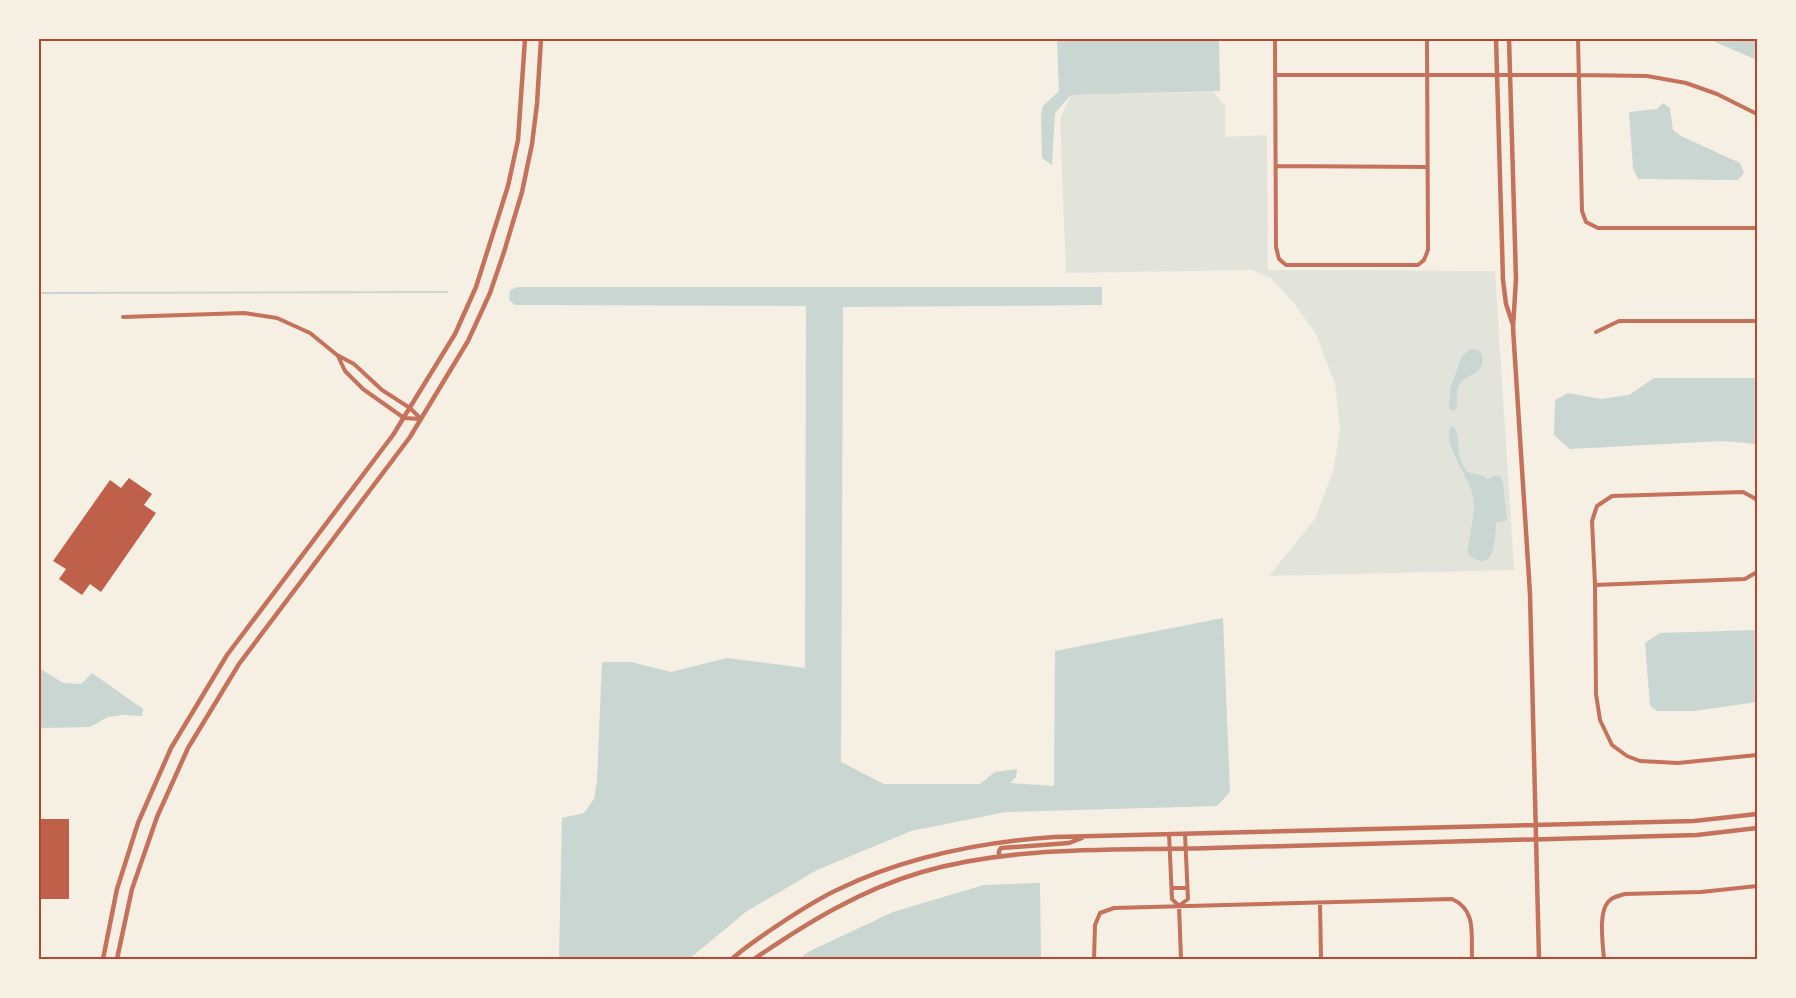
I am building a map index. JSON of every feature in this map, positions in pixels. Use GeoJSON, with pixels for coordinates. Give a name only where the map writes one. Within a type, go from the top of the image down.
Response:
{"type":"FeatureCollection","features":[{"type":"Feature","properties":{"kind":"street"},"geometry":{"type":"LineString","coordinates":[[103,959],[117,890],[138,822],[171,748],[227,655],[386,444],[455,334],[476,287],[508,186],[518,140],[525,39]]}},
{"type":"Feature","properties":{"kind":"street"},"geometry":{"type":"LineString","coordinates":[[117,959],[132,889],[157,817],[188,748],[238,664],[410,437],[468,341],[490,293],[522,192],[537,104],[541,39]]}},
{"type":"Feature","properties":{"kind":"street"},"geometry":{"type":"LineString","coordinates":[[1275,39],[1276,247],[1279,259],[1286,265],[1418,265],[1424,260],[1428,250],[1427,39]]}},
{"type":"Feature","properties":{"kind":"street"},"geometry":{"type":"LineString","coordinates":[[1496,39],[1503,280],[1506,304],[1513,328]]}},
{"type":"Feature","properties":{"kind":"street"},"geometry":{"type":"LineString","coordinates":[[1509,39],[1516,279],[1513,328],[1530,594],[1539,959]]}},
{"type":"Feature","properties":{"kind":"street"},"geometry":{"type":"LineString","coordinates":[[1578,39],[1582,211],[1586,222],[1598,228],[1757,228]]}},
{"type":"Feature","properties":{"kind":"street"},"geometry":{"type":"LineString","coordinates":[[1275,75],[1647,76],[1686,83],[1717,94],[1757,114]]}},
{"type":"Feature","properties":{"kind":"street"},"geometry":{"type":"LineString","coordinates":[[1276,166],[1427,166]]}},
{"type":"Feature","properties":{"kind":"street"},"geometry":{"type":"LineString","coordinates":[[123,317],[244,313],[277,318],[310,333],[337,355],[354,364],[382,390],[421,418]]}},
{"type":"Feature","properties":{"kind":"street"},"geometry":{"type":"LineString","coordinates":[[1596,332],[1619,321],[1757,321]]}},
{"type":"Feature","properties":{"kind":"street"},"geometry":{"type":"LineString","coordinates":[[337,355],[345,371],[363,389],[404,418],[421,418]]}},
{"type":"Feature","properties":{"kind":"street"},"geometry":{"type":"LineString","coordinates":[[1756,500],[1743,492],[1612,495],[1597,506],[1592,521],[1596,694],[1600,720],[1612,745],[1627,756],[1640,761],[1678,763],[1757,755]]}},
{"type":"Feature","properties":{"kind":"street"},"geometry":{"type":"LineString","coordinates":[[1595,585],[1745,579],[1756,573]]}},
{"type":"Feature","properties":{"kind":"street"},"geometry":{"type":"LineString","coordinates":[[732,959],[776,927],[838,889],[889,869],[950,851],[1016,840],[1087,836],[1694,821],[1757,814]]}},
{"type":"Feature","properties":{"kind":"street"},"geometry":{"type":"LineString","coordinates":[[754,959],[802,926],[846,902],[894,881],[922,872],[999,856],[1071,850],[1697,835],[1757,828]]}},
{"type":"Feature","properties":{"kind":"street"},"geometry":{"type":"LineString","coordinates":[[1169,834],[1172,900],[1179,906],[1181,959]]}},
{"type":"Feature","properties":{"kind":"street"},"geometry":{"type":"LineString","coordinates":[[1179,906],[1188,899],[1185,834]]}},
{"type":"Feature","properties":{"kind":"street"},"geometry":{"type":"LineString","coordinates":[[999,856],[1001,848],[1069,843],[1087,836]]}},
{"type":"Feature","properties":{"kind":"street"},"geometry":{"type":"LineString","coordinates":[[1604,959],[1602,924],[1604,910],[1615,896],[1701,892],[1757,886]]}},
{"type":"Feature","properties":{"kind":"street"},"geometry":{"type":"LineString","coordinates":[[1172,888],[1187,888]]}},
{"type":"Feature","properties":{"kind":"street"},"geometry":{"type":"LineString","coordinates":[[1094,959],[1095,925],[1100,913],[1114,908],[1452,899],[1463,904],[1471,919],[1472,959]]}},
{"type":"Feature","properties":{"kind":"street"},"geometry":{"type":"LineString","coordinates":[[1320,903],[1321,959]]}},
{"type":"Feature","properties":{"kind":"shaded area"},"geometry":{"type":"Polygon","coordinates":[[[1057,39],[1219,39],[1220,91],[1071,95],[1055,113],[1052,165],[1042,158],[1041,115],[1043,106],[1059,91],[1057,39]]]}},
{"type":"Feature","properties":{"kind":"shaded area"},"geometry":{"type":"Polygon","coordinates":[[[1708,39],[1757,39],[1757,60],[1708,39]]]}},
{"type":"Feature","properties":{"kind":"shaded area"},"geometry":{"type":"Polygon","coordinates":[[[1213,92],[1225,106],[1225,137],[1267,135],[1268,270],[1495,271],[1514,570],[1269,576],[1315,519],[1334,468],[1340,427],[1335,384],[1316,334],[1293,302],[1271,278],[1252,270],[1066,273],[1060,119],[1071,95],[1213,92]]]}},
{"type":"Feature","properties":{"kind":"shaded area"},"geometry":{"type":"Polygon","coordinates":[[[1663,103],[1670,108],[1673,130],[1681,136],[1740,163],[1744,173],[1738,180],[1638,179],[1633,168],[1629,112],[1657,109],[1663,103]]]}},
{"type":"Feature","properties":{"kind":"shaded area"},"geometry":{"type":"Polygon","coordinates":[[[518,287],[1102,287],[1102,305],[843,307],[841,762],[884,784],[980,784],[995,772],[1017,769],[1016,777],[1010,783],[1054,786],[1055,651],[1223,618],[1230,792],[1217,806],[1006,812],[911,831],[817,870],[747,911],[689,959],[559,959],[562,818],[584,813],[594,799],[597,780],[602,662],[631,662],[671,672],[727,658],[805,668],[806,306],[515,305],[509,300],[510,290],[518,287]]]}},
{"type":"Feature","properties":{"kind":"shaded area"},"geometry":{"type":"Polygon","coordinates":[[[1471,349],[1478,350],[1482,354],[1481,367],[1461,383],[1457,390],[1457,408],[1453,411],[1449,408],[1450,389],[1462,356],[1471,349]]]}},
{"type":"Feature","properties":{"kind":"shaded area"},"geometry":{"type":"Polygon","coordinates":[[[1654,378],[1757,378],[1757,444],[1722,441],[1570,449],[1554,435],[1555,400],[1568,393],[1601,399],[1629,395],[1654,378]]]}},
{"type":"Feature","properties":{"kind":"shaded area"},"geometry":{"type":"Polygon","coordinates":[[[1453,426],[1458,437],[1460,459],[1467,472],[1488,479],[1496,475],[1501,477],[1503,483],[1507,521],[1496,522],[1492,553],[1484,561],[1477,560],[1468,554],[1474,505],[1471,489],[1450,442],[1450,428],[1453,426]]]}},
{"type":"Feature","properties":{"kind":"shaded area"},"geometry":{"type":"Polygon","coordinates":[[[1757,630],[1757,702],[1694,711],[1657,711],[1650,706],[1645,643],[1660,633],[1757,630]]]}},
{"type":"Feature","properties":{"kind":"shaded area"},"geometry":{"type":"Polygon","coordinates":[[[39,668],[63,683],[81,684],[92,673],[143,709],[142,716],[108,717],[90,727],[39,728],[39,668]]]}},
{"type":"Feature","properties":{"kind":"shaded area"},"geometry":{"type":"Polygon","coordinates":[[[1040,883],[1041,959],[799,959],[810,951],[893,912],[984,885],[1040,883]]]}},
{"type":"Feature","properties":{"kind":"building"},"geometry":{"type":"Polygon","coordinates":[[[129,478],[152,494],[144,505],[156,513],[101,592],[90,584],[82,595],[59,579],[66,569],[53,561],[110,480],[121,488],[129,478]]]}},
{"type":"Feature","properties":{"kind":"building"},"geometry":{"type":"Polygon","coordinates":[[[39,819],[69,819],[69,899],[39,899],[39,819]]]}},
{"type":"Feature","properties":{"kind":"waterway"},"geometry":{"type":"LineString","coordinates":[[39,293],[447,292]]}}]}
